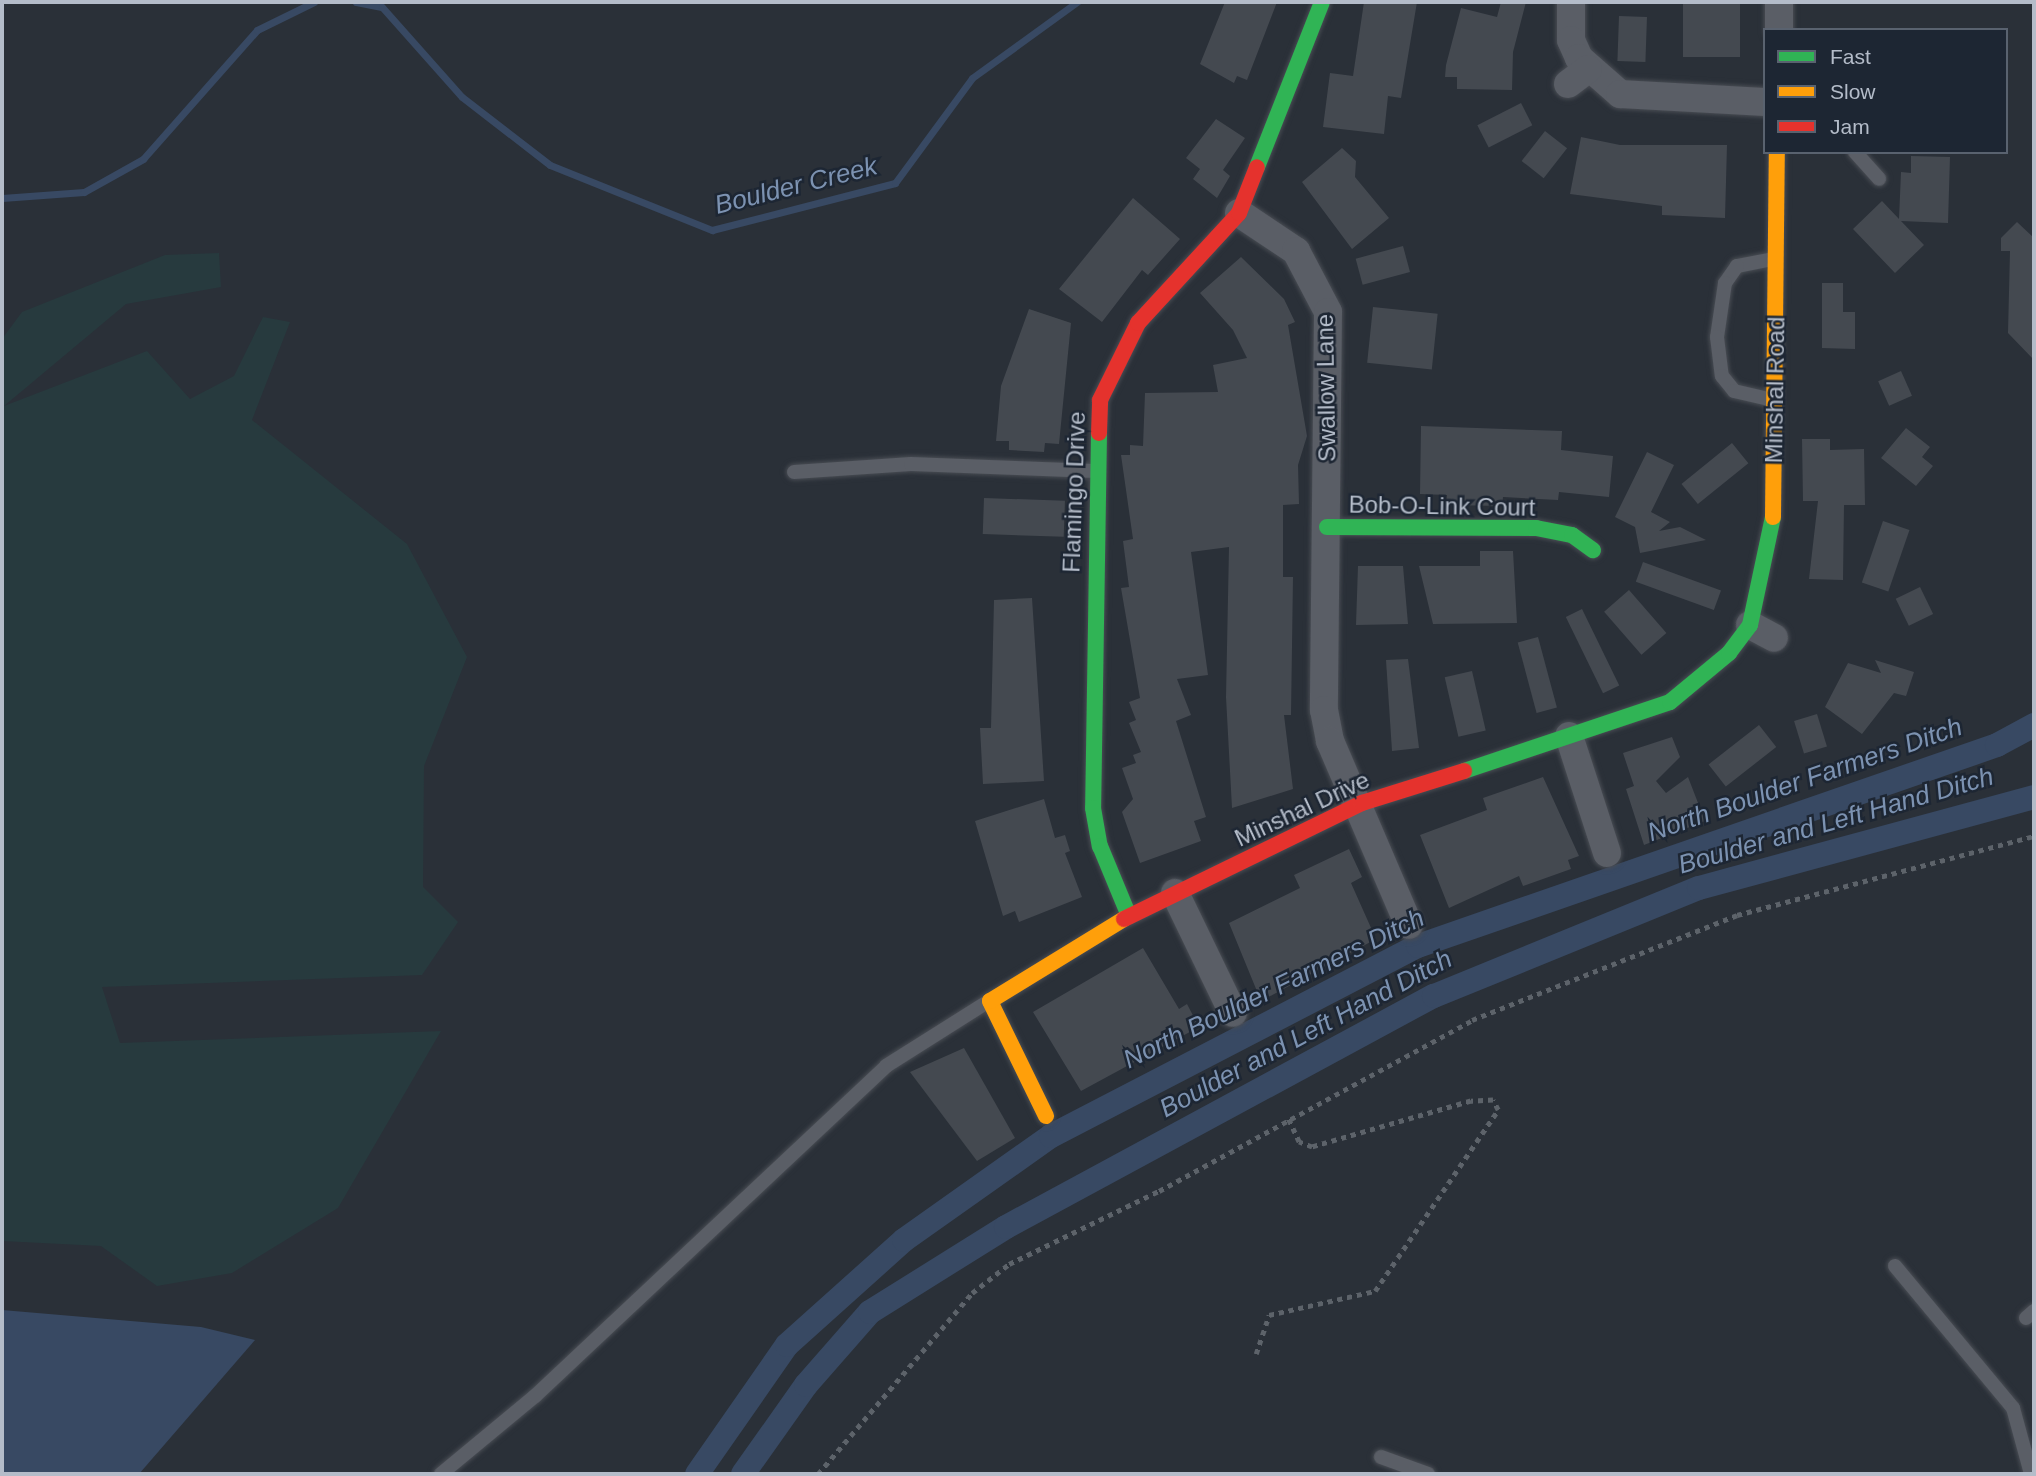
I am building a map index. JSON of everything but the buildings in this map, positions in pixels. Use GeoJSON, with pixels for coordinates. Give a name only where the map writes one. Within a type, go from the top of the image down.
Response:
{"type":"FeatureCollection","features":[{"type":"Feature","properties":{"kind":"street","name":"Flamingo Drive"},"geometry":{"type":"LineString","coordinates":[[1129,916],[1100,846],[1093,808],[1095,471],[1100,400],[1120,350],[1239,213],[1322,2]]}},
{"type":"Feature","properties":{"kind":"street"},"geometry":{"type":"LineString","coordinates":[[1571,2],[1571,40],[1578,77],[1620,94],[1645,99],[1763,102]]}},
{"type":"Feature","properties":{"kind":"street"},"geometry":{"type":"LineString","coordinates":[[1779,2],[1779,28]]}},
{"type":"Feature","properties":{"kind":"street","name":"Minshal Road"},"geometry":{"type":"LineString","coordinates":[[1762,632],[1773,539],[1777,154]]}},
{"type":"Feature","properties":{"kind":"street","name":"Swallow Lane"},"geometry":{"type":"LineString","coordinates":[[1239,213],[1296,251],[1328,312],[1324,710],[1330,741],[1362,803],[1409,925]]}},
{"type":"Feature","properties":{"kind":"street","name":"Bob-O-Link Court"},"geometry":{"type":"LineString","coordinates":[[1327,527],[1536,528],[1572,535],[1592,550]]}},
{"type":"Feature","properties":{"kind":"street","name":"Minshal Drive"},"geometry":{"type":"LineString","coordinates":[[990,1001],[1129,916],[1362,803],[1670,702],[1729,653],[1762,632]]}},
{"type":"Feature","properties":{"kind":"street"},"geometry":{"type":"LineString","coordinates":[[1569,736],[1607,853]]}},
{"type":"Feature","properties":{"kind":"street"},"geometry":{"type":"LineString","coordinates":[[1175,893],[1233,1013]]}},
{"type":"Feature","properties":{"kind":"street"},"geometry":{"type":"LineString","coordinates":[[990,1001],[1046,1116]]}},
{"type":"Feature","properties":{"kind":"lane"},"geometry":{"type":"LineString","coordinates":[[1857,154],[1879,178]]}},
{"type":"Feature","properties":{"kind":"lane"},"geometry":{"type":"LineString","coordinates":[[1774,401],[1734,391],[1722,376],[1717,337],[1725,283],[1737,266],[1776,258]]}},
{"type":"Feature","properties":{"kind":"lane"},"geometry":{"type":"LineString","coordinates":[[794,472],[911,464],[1095,471]]}},
{"type":"Feature","properties":{"kind":"lane"},"geometry":{"type":"LineString","coordinates":[[441,1474],[535,1396],[886,1066],[990,1001]]}},
{"type":"Feature","properties":{"kind":"lane"},"geometry":{"type":"LineString","coordinates":[[1895,1266],[2012,1408],[2031,1474]]}},
{"type":"Feature","properties":{"kind":"lane"},"geometry":{"type":"LineString","coordinates":[[1381,1457],[1428,1474]]}},
{"type":"Feature","properties":{"kind":"path"},"geometry":{"type":"LineString","coordinates":[[818,1474],[946,1322],[999,1271],[1472,1020],[1696,931],[1770,905],[2034,836]]}},
{"type":"Feature","properties":{"kind":"path"},"geometry":{"type":"LineString","coordinates":[[1255,1354],[1269,1315],[1375,1292],[1498,1110],[1493,1100],[1471,1101],[1312,1147],[1299,1142],[1288,1118]]}},
{"type":"Feature","properties":{"kind":"green space"},"geometry":{"type":"Polygon","coordinates":[[[219,253],[221,287],[126,304],[4,406],[147,351],[190,399],[234,376],[263,317],[290,322],[252,420],[407,544],[467,657],[424,766],[423,887],[458,922],[422,975],[102,987],[120,1043],[441,1031],[338,1208],[232,1273],[157,1286],[101,1246],[2,1241],[2,339],[22,312],[165,255],[219,253]]]}},
{"type":"Feature","properties":{"kind":"water"},"geometry":{"type":"Polygon","coordinates":[[[2,1310],[201,1327],[255,1340],[139,1474],[2,1474],[2,1310]]]}},
{"type":"Feature","properties":{"kind":"waterway","name":"Boulder Creek"},"geometry":{"type":"LineString","coordinates":[[2,198],[84,192],[143,159],[257,30],[314,2]]}},
{"type":"Feature","properties":{"kind":"waterway","name":"Boulder Creek"},"geometry":{"type":"LineString","coordinates":[[356,2],[382,7],[462,97],[550,165],[712,230],[895,183],[972,78],[1077,2]]}},
{"type":"Feature","properties":{"kind":"waterway","name":"North Boulder Farmers Ditch"},"geometry":{"type":"LineString","coordinates":[[697,1474],[787,1345],[904,1240],[1051,1136],[1418,946],[1997,745],[2034,725]]}},
{"type":"Feature","properties":{"kind":"waterway","name":"Boulder and Left Hand Ditch"},"geometry":{"type":"LineString","coordinates":[[743,1474],[806,1385],[870,1312],[1006,1227],[1434,996],[1699,888],[2034,797]]}},
{"type":"Feature","properties":{"kind":"traffic: fast"},"geometry":{"type":"LineString","coordinates":[[1257,167],[1322,2]]}},
{"type":"Feature","properties":{"kind":"traffic: fast"},"geometry":{"type":"LineString","coordinates":[[1099,433],[1093,808],[1100,846],[1129,916]]}},
{"type":"Feature","properties":{"kind":"traffic: fast"},"geometry":{"type":"LineString","coordinates":[[1464,771],[1670,702],[1729,653],[1750,625],[1773,517]]}},
{"type":"Feature","properties":{"kind":"traffic: fast"},"geometry":{"type":"LineString","coordinates":[[1327,527],[1536,528],[1572,535],[1593,550]]}},
{"type":"Feature","properties":{"kind":"traffic: slow"},"geometry":{"type":"LineString","coordinates":[[1773,517],[1777,154]]}},
{"type":"Feature","properties":{"kind":"traffic: slow"},"geometry":{"type":"LineString","coordinates":[[1046,1116],[990,1001],[1124,919]]}},
{"type":"Feature","properties":{"kind":"traffic: jam"},"geometry":{"type":"LineString","coordinates":[[1099,433],[1100,400],[1138,323],[1239,213],[1257,167]]}},
{"type":"Feature","properties":{"kind":"traffic: jam"},"geometry":{"type":"LineString","coordinates":[[1124,919],[1362,803],[1464,771]]}}]}
